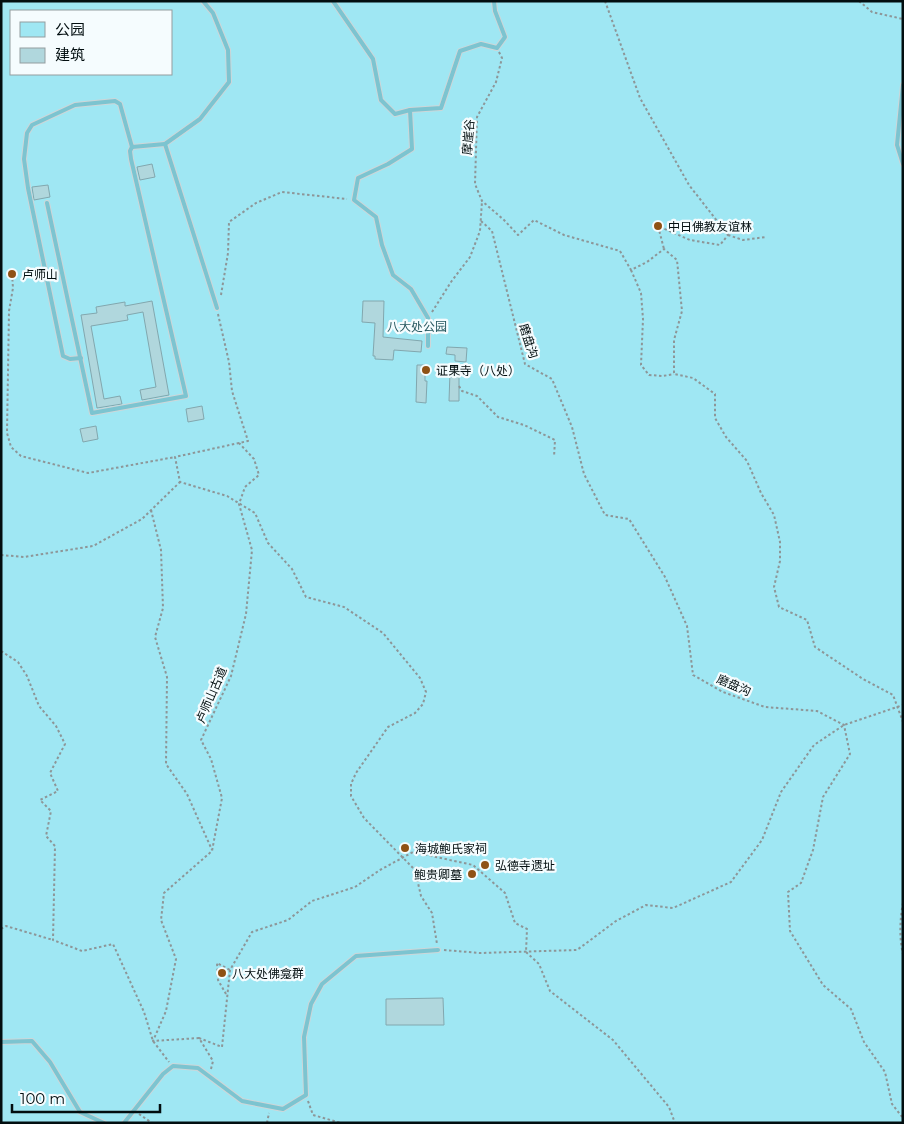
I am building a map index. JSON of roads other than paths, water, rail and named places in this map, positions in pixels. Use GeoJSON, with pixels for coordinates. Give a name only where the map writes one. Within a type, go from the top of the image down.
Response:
{"type":"FeatureCollection","features":[{"type":"Feature","properties":{"kind":"lane"},"geometry":{"type":"LineString","coordinates":[[132,148],[165,144],[200,119],[229,82],[228,50],[213,13],[203,1]]}},
{"type":"Feature","properties":{"kind":"lane"},"geometry":{"type":"LineString","coordinates":[[333,1],[373,59],[381,100],[395,114],[410,110],[441,108],[460,51],[481,44],[497,48],[505,37],[495,11],[494,1]]}},
{"type":"Feature","properties":{"kind":"lane"},"geometry":{"type":"LineString","coordinates":[[903,85],[898,146],[903,164]]}},
{"type":"Feature","properties":{"kind":"lane"},"geometry":{"type":"LineString","coordinates":[[48,203],[81,358],[92,413],[186,396],[131,159],[130,151],[132,148],[120,104],[115,101],[75,106],[32,125],[27,133],[24,159],[28,188],[63,356],[70,359],[81,358]]}},
{"type":"Feature","properties":{"kind":"lane"},"geometry":{"type":"LineString","coordinates":[[410,110],[412,149],[388,164],[358,178],[354,200],[376,217],[382,245],[393,275],[411,290],[428,318],[428,346]]}},
{"type":"Feature","properties":{"kind":"lane"},"geometry":{"type":"LineString","coordinates":[[165,144],[217,308]]}},
{"type":"Feature","properties":{"kind":"lane"},"geometry":{"type":"LineString","coordinates":[[124,1123],[163,1074],[173,1066],[198,1068],[242,1101],[283,1109],[306,1095],[304,1037],[311,1004],[322,984],[356,956],[438,950]]}},
{"type":"Feature","properties":{"kind":"lane"},"geometry":{"type":"LineString","coordinates":[[1,1042],[32,1041],[50,1062],[80,1112],[104,1123]]}},
{"type":"Feature","properties":{"kind":"place","name":"中日佛教友谊林"},"geometry":{"type":"Point","coordinates":[658,226]}},
{"type":"Feature","properties":{"kind":"place","name":"卢师山"},"geometry":{"type":"Point","coordinates":[12,274]}},
{"type":"Feature","properties":{"kind":"place","name":"证果寺（八处）"},"geometry":{"type":"Point","coordinates":[426,370]}},
{"type":"Feature","properties":{"kind":"place","name":"海城鲍氏家祠"},"geometry":{"type":"Point","coordinates":[405,848]}},
{"type":"Feature","properties":{"kind":"place","name":"弘德寺遗址"},"geometry":{"type":"Point","coordinates":[485,865]}},
{"type":"Feature","properties":{"kind":"place","name":"鲍贵卿墓"},"geometry":{"type":"Point","coordinates":[472,874]}},
{"type":"Feature","properties":{"kind":"place","name":"八大处佛龛群"},"geometry":{"type":"Point","coordinates":[222,973]}},
{"type":"Feature","properties":{"kind":"park label","name":"八大处公园"},"geometry":{"type":"Point","coordinates":[417,326]}}]}
